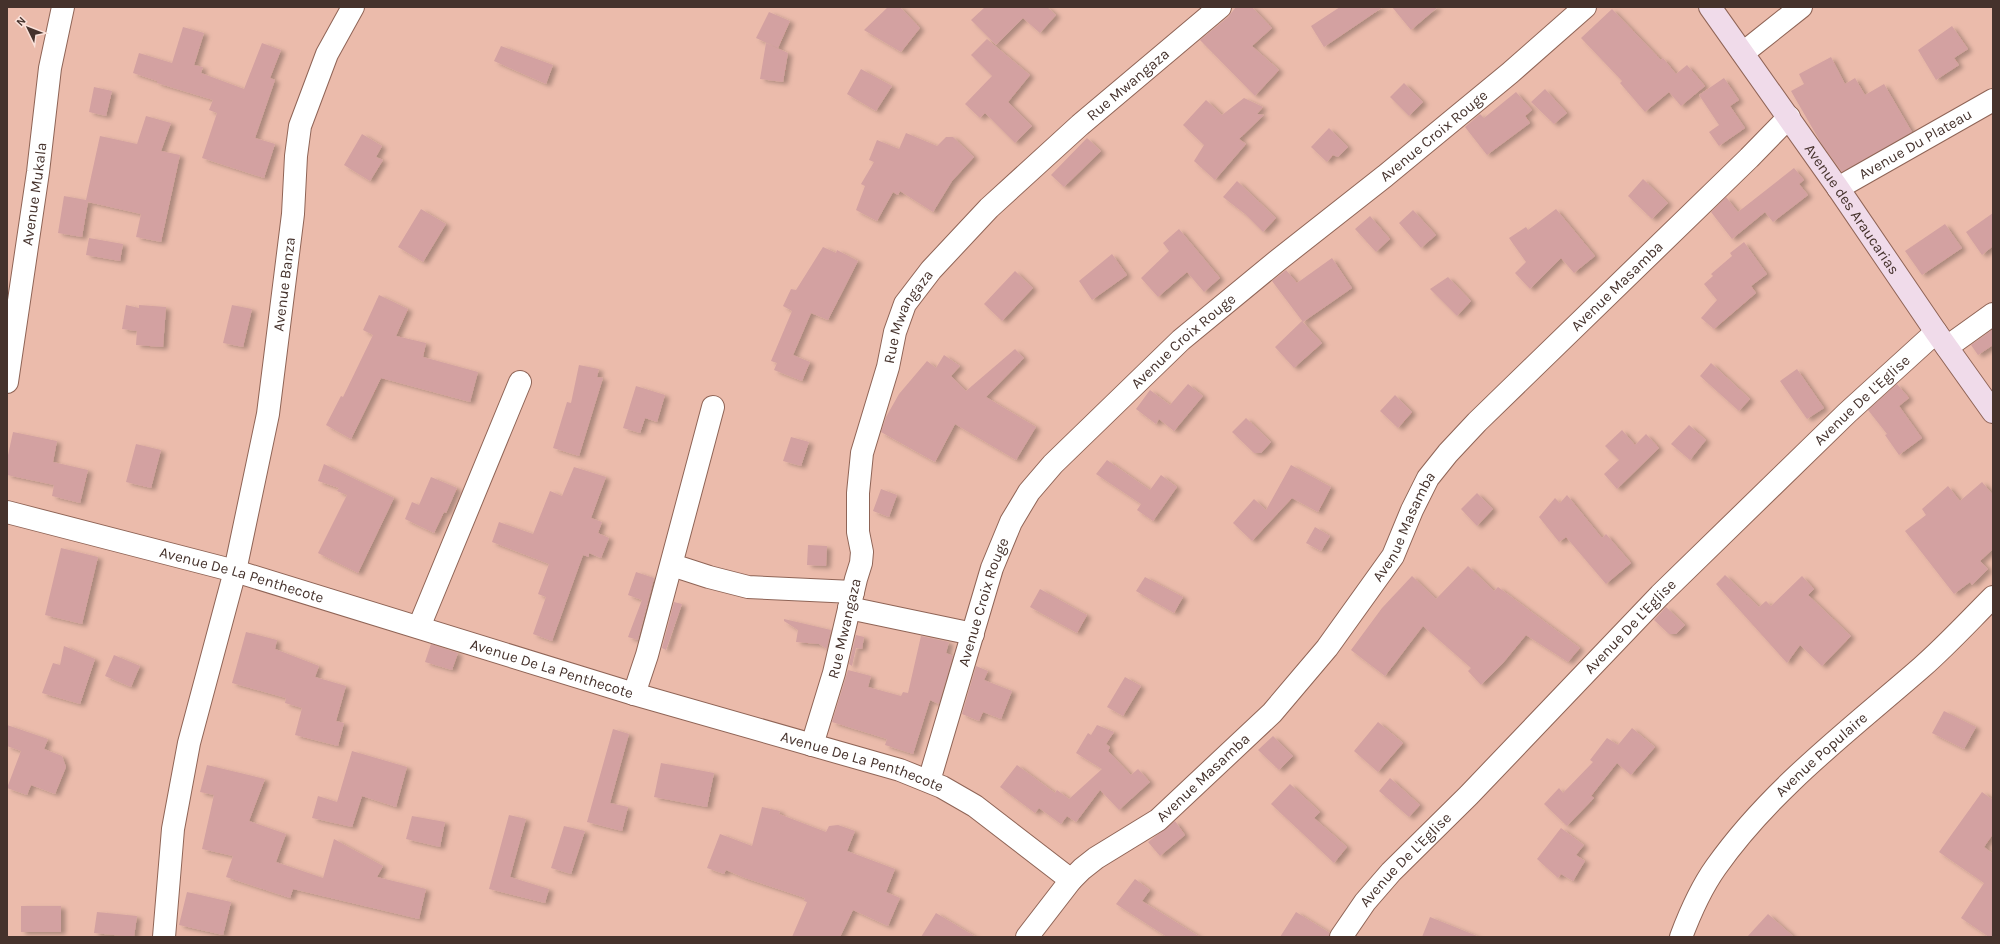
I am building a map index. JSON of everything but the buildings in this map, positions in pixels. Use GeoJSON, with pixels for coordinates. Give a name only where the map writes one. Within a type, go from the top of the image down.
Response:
{"type":"FeatureCollection","features":[{"type":"Feature","properties":{"kind":"street","name":"Avenue Mukala"},"geometry":{"type":"LineString","coordinates":[[7,382],[38,172],[50,68],[63,7]]}},
{"type":"Feature","properties":{"kind":"street","name":"Avenue Banza"},"geometry":{"type":"LineString","coordinates":[[164,937],[172,829],[189,743],[235,571],[268,414],[293,214],[296,156],[300,126],[327,54],[353,7]]}},
{"type":"Feature","properties":{"kind":"street","name":"Rue Mwangaza"},"geometry":{"type":"LineString","coordinates":[[812,745],[834,673],[861,563],[862,552],[858,532],[858,494],[862,453],[888,367],[894,332],[905,304],[931,270],[989,208],[1080,125],[1220,7]]}},
{"type":"Feature","properties":{"kind":"street","name":"Avenue Croix Rouge"},"geometry":{"type":"LineString","coordinates":[[929,781],[992,568],[1012,522],[1029,492],[1053,464],[1181,340],[1510,73],[1584,7]]}},
{"type":"Feature","properties":{"kind":"street","name":"Avenue des Araucarias"},"geometry":{"type":"LineString","coordinates":[[1710,7],[1789,117],[1941,340],[1993,412]]}},
{"type":"Feature","properties":{"kind":"street"},"geometry":{"type":"LineString","coordinates":[[1743,53],[1801,7]]}},
{"type":"Feature","properties":{"kind":"street","name":"Avenue Du Plateau"},"geometry":{"type":"LineString","coordinates":[[1838,188],[1993,100]]}},
{"type":"Feature","properties":{"kind":"street","name":"Avenue Masamba"},"geometry":{"type":"LineString","coordinates":[[1027,937],[1071,880],[1096,858],[1158,820],[1223,761],[1272,713],[1327,648],[1393,556],[1412,510],[1428,478],[1448,453],[1789,117]]}},
{"type":"Feature","properties":{"kind":"street","name":"Avenue De L'Eglise"},"geometry":{"type":"LineString","coordinates":[[1341,937],[1365,902],[1391,872],[1469,795],[1660,595],[1830,429],[1941,340],[1993,314]]}},
{"type":"Feature","properties":{"kind":"street"},"geometry":{"type":"LineString","coordinates":[[419,627],[520,382]]}},
{"type":"Feature","properties":{"kind":"street"},"geometry":{"type":"LineString","coordinates":[[634,694],[647,655],[672,565],[713,407]]}},
{"type":"Feature","properties":{"kind":"street","name":"Avenue De La Penthecote"},"geometry":{"type":"LineString","coordinates":[[7,512],[235,571],[634,694],[900,770],[929,781],[975,806],[1071,880]]}},
{"type":"Feature","properties":{"kind":"street"},"geometry":{"type":"LineString","coordinates":[[672,565],[709,577],[748,586],[851,600],[973,634]]}},
{"type":"Feature","properties":{"kind":"street","name":"Avenue Populaire"},"geometry":{"type":"LineString","coordinates":[[1681,937],[1700,893],[1715,868],[1737,840],[1813,761],[1933,657],[1993,597]]}}]}
